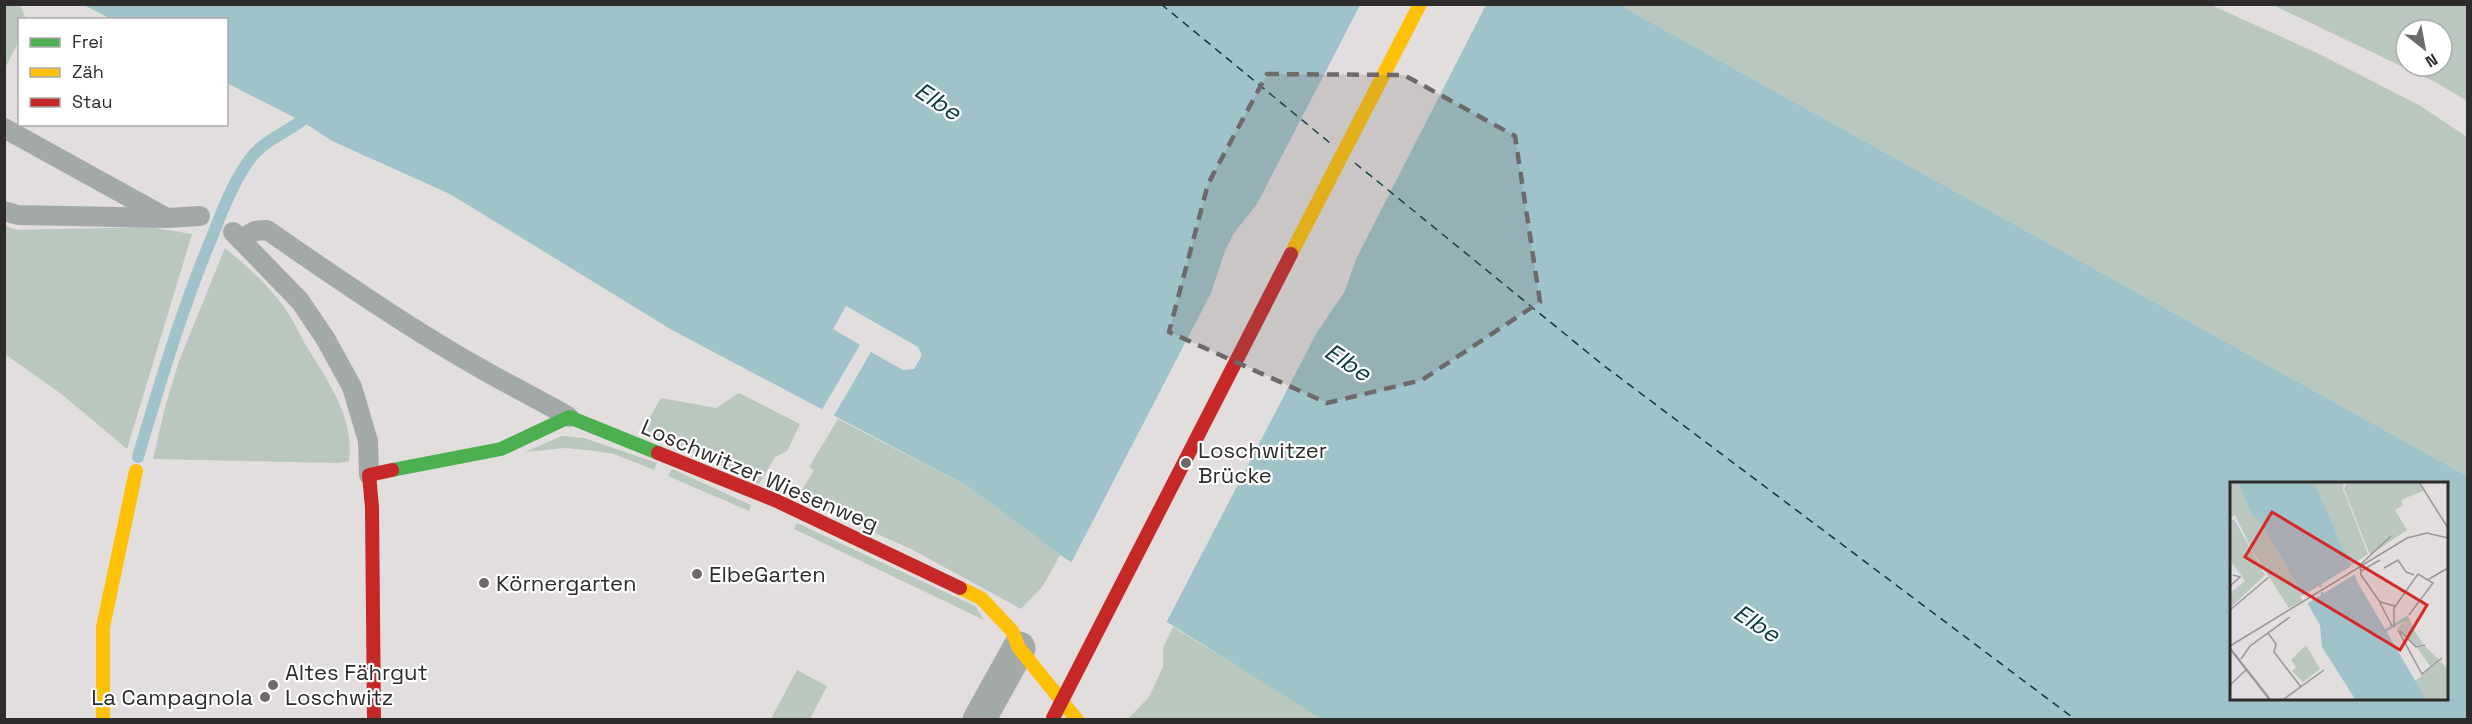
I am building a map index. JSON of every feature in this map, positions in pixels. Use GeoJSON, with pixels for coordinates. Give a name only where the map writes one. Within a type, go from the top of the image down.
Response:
{"type":"FeatureCollection","features":[{"type":"Feature","properties":{"kind":"street"},"geometry":{"type":"LineString","coordinates":[[1052,720],[1420,4]]}},
{"type":"Feature","properties":{"kind":"street"},"geometry":{"type":"LineString","coordinates":[[374,720],[369,475],[501,449],[569,417]]}},
{"type":"Feature","properties":{"kind":"street","name":"Loschwitzer Wiesenweg"},"geometry":{"type":"LineString","coordinates":[[569,417],[777,501],[981,598],[1012,632],[1019,648],[1077,720]]}},
{"type":"Feature","properties":{"kind":"street"},"geometry":{"type":"LineString","coordinates":[[103,720],[103,627],[136,471]]}},
{"type":"Feature","properties":{"kind":"street"},"geometry":{"type":"LineString","coordinates":[[979,720],[1019,648]]}},
{"type":"Feature","properties":{"kind":"lane"},"geometry":{"type":"LineString","coordinates":[[4,128],[167,218]]}},
{"type":"Feature","properties":{"kind":"lane"},"geometry":{"type":"LineString","coordinates":[[4,210],[18,215],[167,218],[200,216]]}},
{"type":"Feature","properties":{"kind":"lane"},"geometry":{"type":"LineString","coordinates":[[369,475],[368,441],[352,387],[325,338],[300,301],[236,236],[267,230],[377,305],[486,372],[533,395],[569,417]]}},
{"type":"Feature","properties":{"kind":"highlighted area"},"geometry":{"type":"Polygon","coordinates":[[[1267,74],[1404,75],[1515,136],[1540,302],[1422,380],[1327,403],[1169,332],[1208,184],[1267,74]]]}},
{"type":"Feature","properties":{"kind":"shaded area"},"geometry":{"type":"Polygon","coordinates":[[[5,4],[20,5],[26,18],[18,18],[18,43],[5,68],[5,4]]]}},
{"type":"Feature","properties":{"kind":"shaded area"},"geometry":{"type":"Polygon","coordinates":[[[1620,5],[2211,5],[2315,52],[2419,105],[2467,137],[2467,476],[1620,5]]]}},
{"type":"Feature","properties":{"kind":"shaded area"},"geometry":{"type":"Polygon","coordinates":[[[2273,5],[2467,5],[2467,101],[2426,78],[2454,78],[2454,18],[2394,18],[2394,63],[2273,5]]]}},
{"type":"Feature","properties":{"kind":"shaded area"},"geometry":{"type":"Polygon","coordinates":[[[4,225],[17,230],[149,227],[192,234],[127,449],[64,396],[5,354],[4,225]]]}},
{"type":"Feature","properties":{"kind":"shaded area"},"geometry":{"type":"Polygon","coordinates":[[[225,248],[264,283],[290,316],[331,387],[344,415],[350,445],[349,461],[340,463],[153,459],[179,361],[225,248]]]}},
{"type":"Feature","properties":{"kind":"shaded area"},"geometry":{"type":"Polygon","coordinates":[[[739,393],[800,424],[787,451],[775,457],[759,484],[643,429],[661,398],[716,408],[739,393]]]}},
{"type":"Feature","properties":{"kind":"shaded area"},"geometry":{"type":"Polygon","coordinates":[[[838,419],[969,487],[1060,555],[1043,586],[1021,609],[911,549],[797,498],[814,470],[809,467],[838,419]]]}},
{"type":"Feature","properties":{"kind":"shaded area"},"geometry":{"type":"Polygon","coordinates":[[[562,436],[584,438],[657,463],[654,470],[614,454],[565,448],[525,452],[562,436]]]}},
{"type":"Feature","properties":{"kind":"shaded area"},"geometry":{"type":"Polygon","coordinates":[[[672,469],[751,505],[749,511],[668,476],[672,469]]]}},
{"type":"Feature","properties":{"kind":"shaded area"},"geometry":{"type":"Polygon","coordinates":[[[797,523],[975,606],[984,620],[794,529],[797,523]]]}},
{"type":"Feature","properties":{"kind":"shaded area"},"geometry":{"type":"Polygon","coordinates":[[[1173,627],[1322,719],[1127,720],[1149,697],[1163,667],[1163,648],[1173,627]]]}},
{"type":"Feature","properties":{"kind":"shaded area"},"geometry":{"type":"Polygon","coordinates":[[[797,670],[827,686],[810,719],[771,719],[797,670]]]}},
{"type":"Feature","properties":{"kind":"water","name":"Elbe"},"geometry":{"type":"Polygon","coordinates":[[[84,5],[1620,5],[2467,476],[2467,719],[1322,719],[1060,555],[969,487],[672,330],[450,194],[332,141],[303,122],[228,84],[228,18],[109,18],[84,5]]]}},
{"type":"Feature","properties":{"kind":"pier","name":"Loschwitzer Brücke"},"geometry":{"type":"Polygon","coordinates":[[[1360,5],[1486,5],[1356,259],[1345,291],[1316,334],[1165,625],[1070,565],[1211,293],[1225,251],[1234,233],[1257,204],[1360,5]]]}},
{"type":"Feature","properties":{"kind":"pier"},"geometry":{"type":"Polygon","coordinates":[[[846,306],[918,347],[922,355],[914,369],[903,370],[871,352],[832,419],[820,413],[860,345],[833,329],[846,306]]]}},
{"type":"Feature","properties":{"kind":"waterway"},"geometry":{"type":"LineString","coordinates":[[138,457],[181,318],[233,187],[257,151],[314,110]]}},
{"type":"Feature","properties":{"kind":"ferry route"},"geometry":{"type":"LineString","coordinates":[[1161,4],[1330,143]]}},
{"type":"Feature","properties":{"kind":"ferry route"},"geometry":{"type":"LineString","coordinates":[[1355,163],[1603,365],[2076,720]]}},
{"type":"Feature","properties":{"kind":"traffic: fast"},"geometry":{"type":"LineString","coordinates":[[392,470],[501,449],[569,417],[658,453]]}},
{"type":"Feature","properties":{"kind":"traffic: slow"},"geometry":{"type":"LineString","coordinates":[[1291,254],[1420,4]]}},
{"type":"Feature","properties":{"kind":"traffic: slow"},"geometry":{"type":"LineString","coordinates":[[103,720],[103,627],[136,471]]}},
{"type":"Feature","properties":{"kind":"traffic: slow"},"geometry":{"type":"LineString","coordinates":[[960,588],[981,598],[1012,631],[1019,648],[1077,720]]}},
{"type":"Feature","properties":{"kind":"traffic: jam"},"geometry":{"type":"LineString","coordinates":[[1053,718],[1291,254]]}},
{"type":"Feature","properties":{"kind":"traffic: jam"},"geometry":{"type":"LineString","coordinates":[[658,453],[777,501],[960,588]]}},
{"type":"Feature","properties":{"kind":"traffic: jam"},"geometry":{"type":"LineString","coordinates":[[374,720],[372,507],[369,475],[392,470]]}},
{"type":"Feature","properties":{"kind":"place","name":"Loschwitzer Brücke"},"geometry":{"type":"Point","coordinates":[1186,463]}},
{"type":"Feature","properties":{"kind":"place","name":"ElbeGarten"},"geometry":{"type":"Point","coordinates":[697,574]}},
{"type":"Feature","properties":{"kind":"place","name":"Körnergarten"},"geometry":{"type":"Point","coordinates":[484,583]}},
{"type":"Feature","properties":{"kind":"place","name":"Altes Fährgut Loschwitz"},"geometry":{"type":"Point","coordinates":[273,685]}},
{"type":"Feature","properties":{"kind":"place","name":"La Campagnola"},"geometry":{"type":"Point","coordinates":[265,697]}}]}
